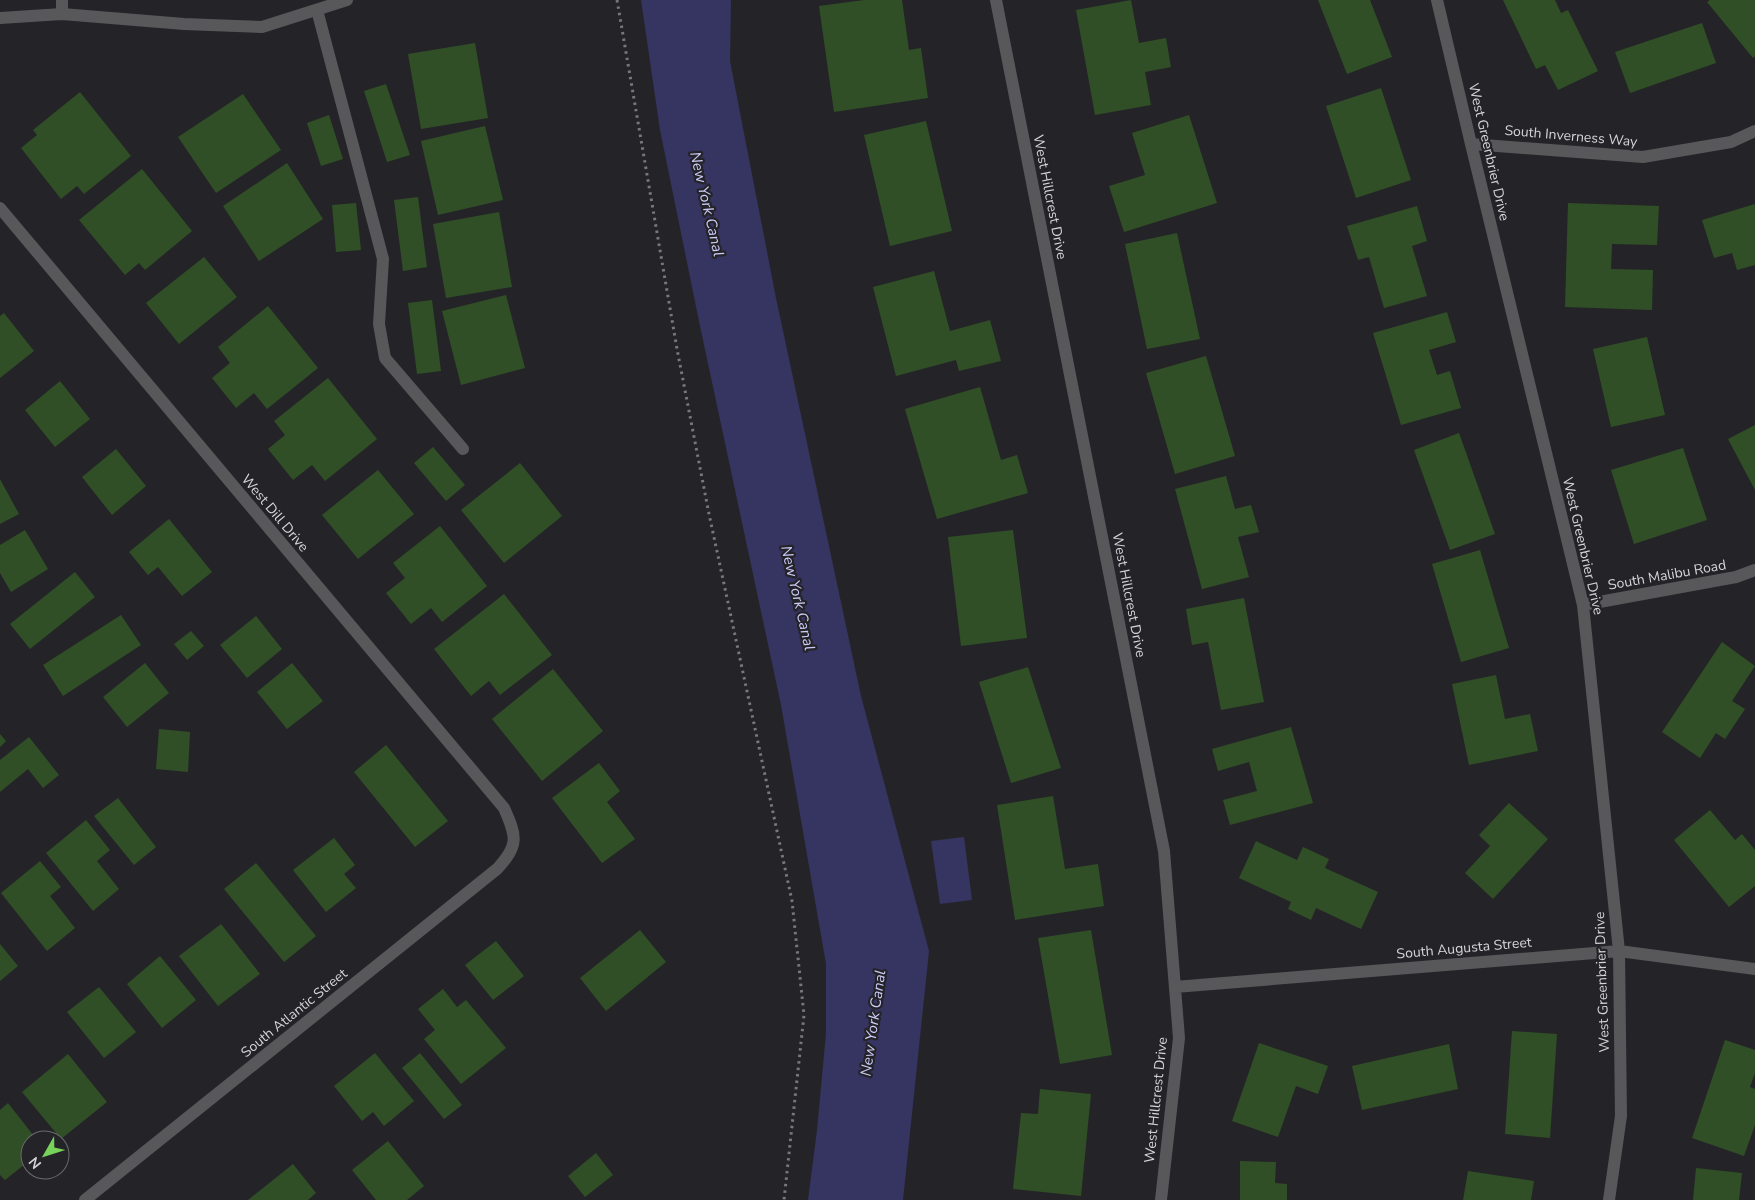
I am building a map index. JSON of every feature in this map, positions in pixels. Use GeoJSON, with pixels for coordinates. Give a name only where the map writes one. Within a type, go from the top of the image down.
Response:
{"type":"FeatureCollection","features":[{"type":"Feature","properties":{"kind":"street"},"geometry":{"type":"LineString","coordinates":[[62,0],[62,14]]}},
{"type":"Feature","properties":{"kind":"street"},"geometry":{"type":"LineString","coordinates":[[0,18],[62,14],[184,24],[262,26],[347,0]]}},
{"type":"Feature","properties":{"kind":"street","name":"West Hillcrest Drive"},"geometry":{"type":"LineString","coordinates":[[996,0],[1164,851],[1179,1038],[1160,1200]]}},
{"type":"Feature","properties":{"kind":"street","name":"West Greenbrier Drive"},"geometry":{"type":"LineString","coordinates":[[1438,0],[1470,144],[1583,605],[1619,951],[1621,1116],[1609,1200]]}},
{"type":"Feature","properties":{"kind":"street"},"geometry":{"type":"LineString","coordinates":[[317,10],[383,259],[379,324],[385,358],[464,449]]}},
{"type":"Feature","properties":{"kind":"street","name":"South Inverness Way"},"geometry":{"type":"LineString","coordinates":[[1470,144],[1643,157],[1731,142],[1755,131]]}},
{"type":"Feature","properties":{"kind":"street","name":"West Dill Drive"},"geometry":{"type":"LineString","coordinates":[[0,208],[504,808],[512,826],[515,843]]}},
{"type":"Feature","properties":{"kind":"street","name":"South Malibu Road"},"geometry":{"type":"LineString","coordinates":[[1583,605],[1736,577],[1755,570]]}},
{"type":"Feature","properties":{"kind":"street","name":"South Atlantic Street"},"geometry":{"type":"LineString","coordinates":[[85,1200],[498,870],[508,857],[515,843]]}},
{"type":"Feature","properties":{"kind":"street","name":"South Augusta Street"},"geometry":{"type":"LineString","coordinates":[[1175,987],[1619,951],[1755,969]]}},
{"type":"Feature","properties":{"kind":"path"},"geometry":{"type":"LineString","coordinates":[[617,0],[679,359],[709,514],[792,901],[804,1015],[784,1200]]}},
{"type":"Feature","properties":{"kind":"water","name":"New York Canal"},"geometry":{"type":"Polygon","coordinates":[[[641,0],[731,0],[730,61],[776,298],[861,696],[929,951],[903,1200],[808,1200],[826,1033],[826,964],[781,705],[660,130],[641,0]]]}},
{"type":"Feature","properties":{"kind":"water"},"geometry":{"type":"Polygon","coordinates":[[[964,837],[972,900],[940,904],[931,841],[964,837]]]}},
{"type":"Feature","properties":{"kind":"building"},"geometry":{"type":"Polygon","coordinates":[[[864,0],[902,0],[909,50],[921,48],[928,98],[834,112],[819,6],[864,0]]]}},
{"type":"Feature","properties":{"kind":"building"},"geometry":{"type":"Polygon","coordinates":[[[1131,0],[1139,43],[1166,38],[1171,67],[1145,72],[1151,105],[1095,115],[1076,10],[1131,0]]]}},
{"type":"Feature","properties":{"kind":"building"},"geometry":{"type":"Polygon","coordinates":[[[1318,0],[1370,0],[1392,57],[1347,74],[1318,0]]]}},
{"type":"Feature","properties":{"kind":"building"},"geometry":{"type":"Polygon","coordinates":[[[1503,0],[1555,0],[1561,13],[1568,10],[1598,71],[1558,90],[1545,65],[1536,69],[1503,0]]]}},
{"type":"Feature","properties":{"kind":"building"},"geometry":{"type":"Polygon","coordinates":[[[1710,0],[1755,0],[1755,56],[1753,58],[1707,2],[1710,0]]]}},
{"type":"Feature","properties":{"kind":"building"},"geometry":{"type":"Polygon","coordinates":[[[1702,23],[1716,63],[1630,93],[1615,52],[1702,23]]]}},
{"type":"Feature","properties":{"kind":"building"},"geometry":{"type":"Polygon","coordinates":[[[475,43],[488,118],[421,129],[408,54],[475,43]]]}},
{"type":"Feature","properties":{"kind":"building"},"geometry":{"type":"Polygon","coordinates":[[[386,84],[410,155],[387,162],[364,91],[386,84]]]}},
{"type":"Feature","properties":{"kind":"building"},"geometry":{"type":"Polygon","coordinates":[[[1381,88],[1411,180],[1356,198],[1326,106],[1381,88]]]}},
{"type":"Feature","properties":{"kind":"building"},"geometry":{"type":"Polygon","coordinates":[[[80,92],[131,156],[84,194],[77,186],[61,199],[21,148],[37,135],[33,130],[80,92]]]}},
{"type":"Feature","properties":{"kind":"building"},"geometry":{"type":"Polygon","coordinates":[[[243,94],[281,150],[216,193],[178,137],[243,94]]]}},
{"type":"Feature","properties":{"kind":"building"},"geometry":{"type":"Polygon","coordinates":[[[329,115],[343,159],[321,166],[307,123],[329,115]]]}},
{"type":"Feature","properties":{"kind":"building"},"geometry":{"type":"Polygon","coordinates":[[[1189,115],[1217,203],[1124,232],[1109,186],[1145,175],[1132,133],[1189,115]]]}},
{"type":"Feature","properties":{"kind":"building"},"geometry":{"type":"Polygon","coordinates":[[[926,121],[952,231],[890,246],[864,135],[926,121]]]}},
{"type":"Feature","properties":{"kind":"building"},"geometry":{"type":"Polygon","coordinates":[[[485,126],[503,200],[438,215],[421,141],[485,126]]]}},
{"type":"Feature","properties":{"kind":"building"},"geometry":{"type":"Polygon","coordinates":[[[287,163],[323,219],[259,261],[223,206],[287,163]]]}},
{"type":"Feature","properties":{"kind":"building"},"geometry":{"type":"Polygon","coordinates":[[[142,169],[192,231],[145,270],[139,263],[125,275],[79,220],[142,169]]]}},
{"type":"Feature","properties":{"kind":"building"},"geometry":{"type":"Polygon","coordinates":[[[418,197],[427,267],[403,271],[394,200],[418,197]]]}},
{"type":"Feature","properties":{"kind":"building"},"geometry":{"type":"Polygon","coordinates":[[[356,203],[361,250],[336,252],[332,205],[356,203]]]}},
{"type":"Feature","properties":{"kind":"building"},"geometry":{"type":"Polygon","coordinates":[[[1568,203],[1659,206],[1657,245],[1612,244],[1611,269],[1653,270],[1652,310],[1565,307],[1568,203]]]}},
{"type":"Feature","properties":{"kind":"building"},"geometry":{"type":"Polygon","coordinates":[[[1755,204],[1755,265],[1737,270],[1732,253],[1714,258],[1702,220],[1755,204]]]}},
{"type":"Feature","properties":{"kind":"building"},"geometry":{"type":"Polygon","coordinates":[[[1417,206],[1427,241],[1412,246],[1427,296],[1384,308],[1369,257],[1358,260],[1347,226],[1417,206]]]}},
{"type":"Feature","properties":{"kind":"building"},"geometry":{"type":"Polygon","coordinates":[[[499,212],[512,287],[446,298],[433,224],[499,212]]]}},
{"type":"Feature","properties":{"kind":"building"},"geometry":{"type":"Polygon","coordinates":[[[1177,233],[1200,339],[1147,349],[1125,244],[1177,233]]]}},
{"type":"Feature","properties":{"kind":"building"},"geometry":{"type":"Polygon","coordinates":[[[204,257],[237,297],[179,344],[146,303],[204,257]]]}},
{"type":"Feature","properties":{"kind":"building"},"geometry":{"type":"Polygon","coordinates":[[[934,271],[950,331],[990,320],[1001,361],[959,371],[956,360],[896,376],[873,287],[934,271]]]}},
{"type":"Feature","properties":{"kind":"building"},"geometry":{"type":"Polygon","coordinates":[[[506,295],[525,368],[461,385],[442,311],[506,295]]]}},
{"type":"Feature","properties":{"kind":"building"},"geometry":{"type":"Polygon","coordinates":[[[432,300],[441,371],[417,374],[408,303],[432,300]]]}},
{"type":"Feature","properties":{"kind":"building"},"geometry":{"type":"Polygon","coordinates":[[[268,306],[318,368],[267,409],[254,393],[236,408],[212,378],[230,363],[218,347],[268,306]]]}},
{"type":"Feature","properties":{"kind":"building"},"geometry":{"type":"Polygon","coordinates":[[[1447,312],[1456,342],[1429,350],[1437,375],[1450,371],[1461,408],[1401,425],[1373,333],[1447,312]]]}},
{"type":"Feature","properties":{"kind":"building"},"geometry":{"type":"Polygon","coordinates":[[[4,313],[34,351],[0,378],[0,316],[4,313]]]}},
{"type":"Feature","properties":{"kind":"building"},"geometry":{"type":"Polygon","coordinates":[[[1647,337],[1665,415],[1611,427],[1593,349],[1647,337]]]}},
{"type":"Feature","properties":{"kind":"building"},"geometry":{"type":"Polygon","coordinates":[[[1206,356],[1235,456],[1175,474],[1146,373],[1206,356]]]}},
{"type":"Feature","properties":{"kind":"building"},"geometry":{"type":"Polygon","coordinates":[[[328,378],[377,439],[325,481],[312,465],[293,480],[268,449],[285,435],[274,421],[328,378]]]}},
{"type":"Feature","properties":{"kind":"building"},"geometry":{"type":"Polygon","coordinates":[[[60,381],[90,419],[55,447],[25,410],[60,381]]]}},
{"type":"Feature","properties":{"kind":"building"},"geometry":{"type":"Polygon","coordinates":[[[980,387],[1001,460],[1017,455],[1028,493],[937,519],[905,409],[980,387]]]}},
{"type":"Feature","properties":{"kind":"building"},"geometry":{"type":"Polygon","coordinates":[[[1755,425],[1755,490],[1728,439],[1755,425]]]}},
{"type":"Feature","properties":{"kind":"building"},"geometry":{"type":"Polygon","coordinates":[[[1459,433],[1495,534],[1450,550],[1414,450],[1459,433]]]}},
{"type":"Feature","properties":{"kind":"building"},"geometry":{"type":"Polygon","coordinates":[[[433,447],[465,485],[446,501],[414,463],[433,447]]]}},
{"type":"Feature","properties":{"kind":"building"},"geometry":{"type":"Polygon","coordinates":[[[1683,448],[1707,520],[1634,544],[1611,470],[1683,448]]]}},
{"type":"Feature","properties":{"kind":"building"},"geometry":{"type":"Polygon","coordinates":[[[116,449],[146,486],[112,515],[82,477],[116,449]]]}},
{"type":"Feature","properties":{"kind":"building"},"geometry":{"type":"Polygon","coordinates":[[[520,463],[562,516],[504,563],[461,510],[520,463]]]}},
{"type":"Feature","properties":{"kind":"building"},"geometry":{"type":"Polygon","coordinates":[[[378,470],[414,514],[358,559],[322,515],[378,470]]]}},
{"type":"Feature","properties":{"kind":"building"},"geometry":{"type":"Polygon","coordinates":[[[1226,476],[1235,509],[1251,505],[1259,532],[1238,537],[1249,577],[1202,589],[1175,489],[1226,476]]]}},
{"type":"Feature","properties":{"kind":"building"},"geometry":{"type":"Polygon","coordinates":[[[0,479],[19,514],[0,524],[0,479]]]}},
{"type":"Feature","properties":{"kind":"building"},"geometry":{"type":"Polygon","coordinates":[[[169,519],[212,572],[182,596],[158,567],[148,575],[129,552],[169,519]]]}},
{"type":"Feature","properties":{"kind":"building"},"geometry":{"type":"Polygon","coordinates":[[[440,526],[487,586],[442,622],[431,608],[411,624],[386,593],[405,578],[393,563],[440,526]]]}},
{"type":"Feature","properties":{"kind":"building"},"geometry":{"type":"Polygon","coordinates":[[[25,530],[48,569],[11,592],[0,573],[0,545],[25,530]]]}},
{"type":"Feature","properties":{"kind":"building"},"geometry":{"type":"Polygon","coordinates":[[[1013,530],[1027,638],[961,646],[948,537],[1013,530]]]}},
{"type":"Feature","properties":{"kind":"building"},"geometry":{"type":"Polygon","coordinates":[[[1480,550],[1509,648],[1461,662],[1432,564],[1480,550]]]}},
{"type":"Feature","properties":{"kind":"building"},"geometry":{"type":"Polygon","coordinates":[[[75,572],[95,597],[30,649],[10,624],[75,572]]]}},
{"type":"Feature","properties":{"kind":"building"},"geometry":{"type":"Polygon","coordinates":[[[504,594],[552,655],[500,695],[489,681],[471,696],[434,649],[504,594]]]}},
{"type":"Feature","properties":{"kind":"building"},"geometry":{"type":"Polygon","coordinates":[[[1244,598],[1264,702],[1221,710],[1208,642],[1192,645],[1186,609],[1244,598]]]}},
{"type":"Feature","properties":{"kind":"building"},"geometry":{"type":"Polygon","coordinates":[[[121,615],[141,645],[63,696],[43,665],[121,615]]]}},
{"type":"Feature","properties":{"kind":"building"},"geometry":{"type":"Polygon","coordinates":[[[256,616],[282,649],[247,678],[220,645],[256,616]]]}},
{"type":"Feature","properties":{"kind":"building"},"geometry":{"type":"Polygon","coordinates":[[[191,631],[204,646],[187,660],[174,644],[191,631]]]}},
{"type":"Feature","properties":{"kind":"building"},"geometry":{"type":"Polygon","coordinates":[[[1722,642],[1755,666],[1732,701],[1745,709],[1725,739],[1716,733],[1700,758],[1662,732],[1722,642]]]}},
{"type":"Feature","properties":{"kind":"building"},"geometry":{"type":"Polygon","coordinates":[[[145,663],[169,693],[127,727],[103,697],[145,663]]]}},
{"type":"Feature","properties":{"kind":"building"},"geometry":{"type":"Polygon","coordinates":[[[292,663],[323,701],[287,729],[257,692],[292,663]]]}},
{"type":"Feature","properties":{"kind":"building"},"geometry":{"type":"Polygon","coordinates":[[[1028,667],[1061,768],[1011,783],[979,682],[1028,667]]]}},
{"type":"Feature","properties":{"kind":"building"},"geometry":{"type":"Polygon","coordinates":[[[553,669],[603,731],[542,781],[492,719],[553,669]]]}},
{"type":"Feature","properties":{"kind":"building"},"geometry":{"type":"Polygon","coordinates":[[[1496,675],[1505,719],[1530,714],[1538,751],[1469,765],[1452,684],[1496,675]]]}},
{"type":"Feature","properties":{"kind":"building"},"geometry":{"type":"Polygon","coordinates":[[[1291,727],[1313,803],[1230,825],[1223,800],[1257,791],[1249,762],[1218,771],[1212,749],[1291,727]]]}},
{"type":"Feature","properties":{"kind":"building"},"geometry":{"type":"Polygon","coordinates":[[[159,729],[190,732],[188,772],[156,769],[159,729]]]}},
{"type":"Feature","properties":{"kind":"building"},"geometry":{"type":"Polygon","coordinates":[[[0,734],[6,741],[0,747],[0,734]]]}},
{"type":"Feature","properties":{"kind":"building"},"geometry":{"type":"Polygon","coordinates":[[[29,737],[59,775],[43,788],[28,769],[0,792],[0,760],[29,737]]]}},
{"type":"Feature","properties":{"kind":"building"},"geometry":{"type":"Polygon","coordinates":[[[386,745],[448,821],[415,847],[354,772],[386,745]]]}},
{"type":"Feature","properties":{"kind":"building"},"geometry":{"type":"Polygon","coordinates":[[[599,763],[620,791],[607,802],[635,839],[602,863],[552,798],[599,763]]]}},
{"type":"Feature","properties":{"kind":"building"},"geometry":{"type":"Polygon","coordinates":[[[1053,796],[1065,869],[1098,864],[1104,906],[1015,920],[997,805],[1053,796]]]}},
{"type":"Feature","properties":{"kind":"building"},"geometry":{"type":"Polygon","coordinates":[[[118,798],[156,847],[134,865],[94,816],[118,798]]]}},
{"type":"Feature","properties":{"kind":"building"},"geometry":{"type":"Polygon","coordinates":[[[1509,803],[1548,839],[1493,899],[1465,873],[1490,846],[1479,835],[1509,803]]]}},
{"type":"Feature","properties":{"kind":"building"},"geometry":{"type":"Polygon","coordinates":[[[1710,810],[1735,840],[1742,834],[1755,850],[1755,886],[1729,907],[1674,840],[1710,810]]]}},
{"type":"Feature","properties":{"kind":"building"},"geometry":{"type":"Polygon","coordinates":[[[86,820],[110,850],[97,861],[119,889],[93,911],[46,853],[86,820]]]}},
{"type":"Feature","properties":{"kind":"building"},"geometry":{"type":"Polygon","coordinates":[[[334,838],[355,865],[344,874],[356,888],[326,912],[293,870],[334,838]]]}},
{"type":"Feature","properties":{"kind":"building"},"geometry":{"type":"Polygon","coordinates":[[[1256,841],[1297,860],[1303,847],[1329,859],[1325,868],[1378,892],[1361,929],[1316,908],[1311,920],[1288,909],[1291,902],[1239,878],[1256,841]]]}},
{"type":"Feature","properties":{"kind":"building"},"geometry":{"type":"Polygon","coordinates":[[[40,861],[61,887],[50,896],[75,928],[47,951],[1,893],[40,861]]]}},
{"type":"Feature","properties":{"kind":"building"},"geometry":{"type":"Polygon","coordinates":[[[256,863],[316,936],[284,962],[224,889],[256,863]]]}},
{"type":"Feature","properties":{"kind":"building"},"geometry":{"type":"Polygon","coordinates":[[[221,924],[260,974],[218,1006],[179,956],[221,924]]]}},
{"type":"Feature","properties":{"kind":"building"},"geometry":{"type":"Polygon","coordinates":[[[640,930],[666,962],[606,1011],[580,978],[640,930]]]}},
{"type":"Feature","properties":{"kind":"building"},"geometry":{"type":"Polygon","coordinates":[[[1091,930],[1112,1055],[1060,1064],[1038,938],[1091,930]]]}},
{"type":"Feature","properties":{"kind":"building"},"geometry":{"type":"Polygon","coordinates":[[[496,941],[524,976],[493,1000],[465,965],[496,941]]]}},
{"type":"Feature","properties":{"kind":"building"},"geometry":{"type":"Polygon","coordinates":[[[0,944],[18,966],[0,981],[0,944]]]}},
{"type":"Feature","properties":{"kind":"building"},"geometry":{"type":"Polygon","coordinates":[[[160,956],[196,1000],[162,1028],[127,984],[160,956]]]}},
{"type":"Feature","properties":{"kind":"building"},"geometry":{"type":"Polygon","coordinates":[[[99,987],[136,1032],[104,1058],[67,1012],[99,987]]]}},
{"type":"Feature","properties":{"kind":"building"},"geometry":{"type":"Polygon","coordinates":[[[443,989],[457,1007],[466,1000],[506,1048],[461,1084],[424,1039],[435,1030],[418,1009],[443,989]]]}},
{"type":"Feature","properties":{"kind":"building"},"geometry":{"type":"Polygon","coordinates":[[[1512,1031],[1557,1034],[1550,1138],[1505,1134],[1512,1031]]]}},
{"type":"Feature","properties":{"kind":"building"},"geometry":{"type":"Polygon","coordinates":[[[1725,1040],[1755,1050],[1755,1073],[1750,1087],[1755,1089],[1755,1125],[1744,1156],[1692,1138],[1725,1040]]]}},
{"type":"Feature","properties":{"kind":"building"},"geometry":{"type":"Polygon","coordinates":[[[1259,1043],[1328,1066],[1318,1094],[1296,1086],[1278,1137],[1232,1121],[1259,1043]]]}},
{"type":"Feature","properties":{"kind":"building"},"geometry":{"type":"Polygon","coordinates":[[[1449,1044],[1458,1089],[1362,1110],[1352,1066],[1449,1044]]]}},
{"type":"Feature","properties":{"kind":"building"},"geometry":{"type":"Polygon","coordinates":[[[375,1053],[414,1101],[384,1126],[373,1112],[362,1121],[334,1086],[375,1053]]]}},
{"type":"Feature","properties":{"kind":"building"},"geometry":{"type":"Polygon","coordinates":[[[420,1053],[462,1105],[444,1119],[402,1068],[420,1053]]]}},
{"type":"Feature","properties":{"kind":"building"},"geometry":{"type":"Polygon","coordinates":[[[68,1054],[107,1102],[70,1132],[70,1130],[54,1130],[22,1092],[68,1054]]]}},
{"type":"Feature","properties":{"kind":"building"},"geometry":{"type":"Polygon","coordinates":[[[1040,1089],[1091,1094],[1081,1196],[1013,1189],[1021,1113],[1038,1114],[1040,1089]]]}},
{"type":"Feature","properties":{"kind":"building"},"geometry":{"type":"Polygon","coordinates":[[[8,1103],[29,1130],[20,1130],[20,1168],[5,1180],[0,1175],[0,1110],[8,1103]]]}},
{"type":"Feature","properties":{"kind":"building"},"geometry":{"type":"Polygon","coordinates":[[[388,1141],[424,1186],[407,1200],[376,1200],[352,1170],[388,1141]]]}},
{"type":"Feature","properties":{"kind":"building"},"geometry":{"type":"Polygon","coordinates":[[[596,1153],[613,1175],[585,1197],[568,1176],[596,1153]]]}},
{"type":"Feature","properties":{"kind":"building"},"geometry":{"type":"Polygon","coordinates":[[[1240,1161],[1276,1162],[1275,1183],[1287,1184],[1287,1200],[1240,1200],[1240,1161]]]}},
{"type":"Feature","properties":{"kind":"building"},"geometry":{"type":"Polygon","coordinates":[[[293,1164],[316,1193],[308,1200],[248,1200],[293,1164]]]}},
{"type":"Feature","properties":{"kind":"building"},"geometry":{"type":"Polygon","coordinates":[[[1696,1168],[1742,1173],[1739,1200],[1693,1200],[1696,1168]]]}},
{"type":"Feature","properties":{"kind":"building"},"geometry":{"type":"Polygon","coordinates":[[[1468,1171],[1534,1181],[1531,1200],[1463,1200],[1468,1171]]]}}]}
